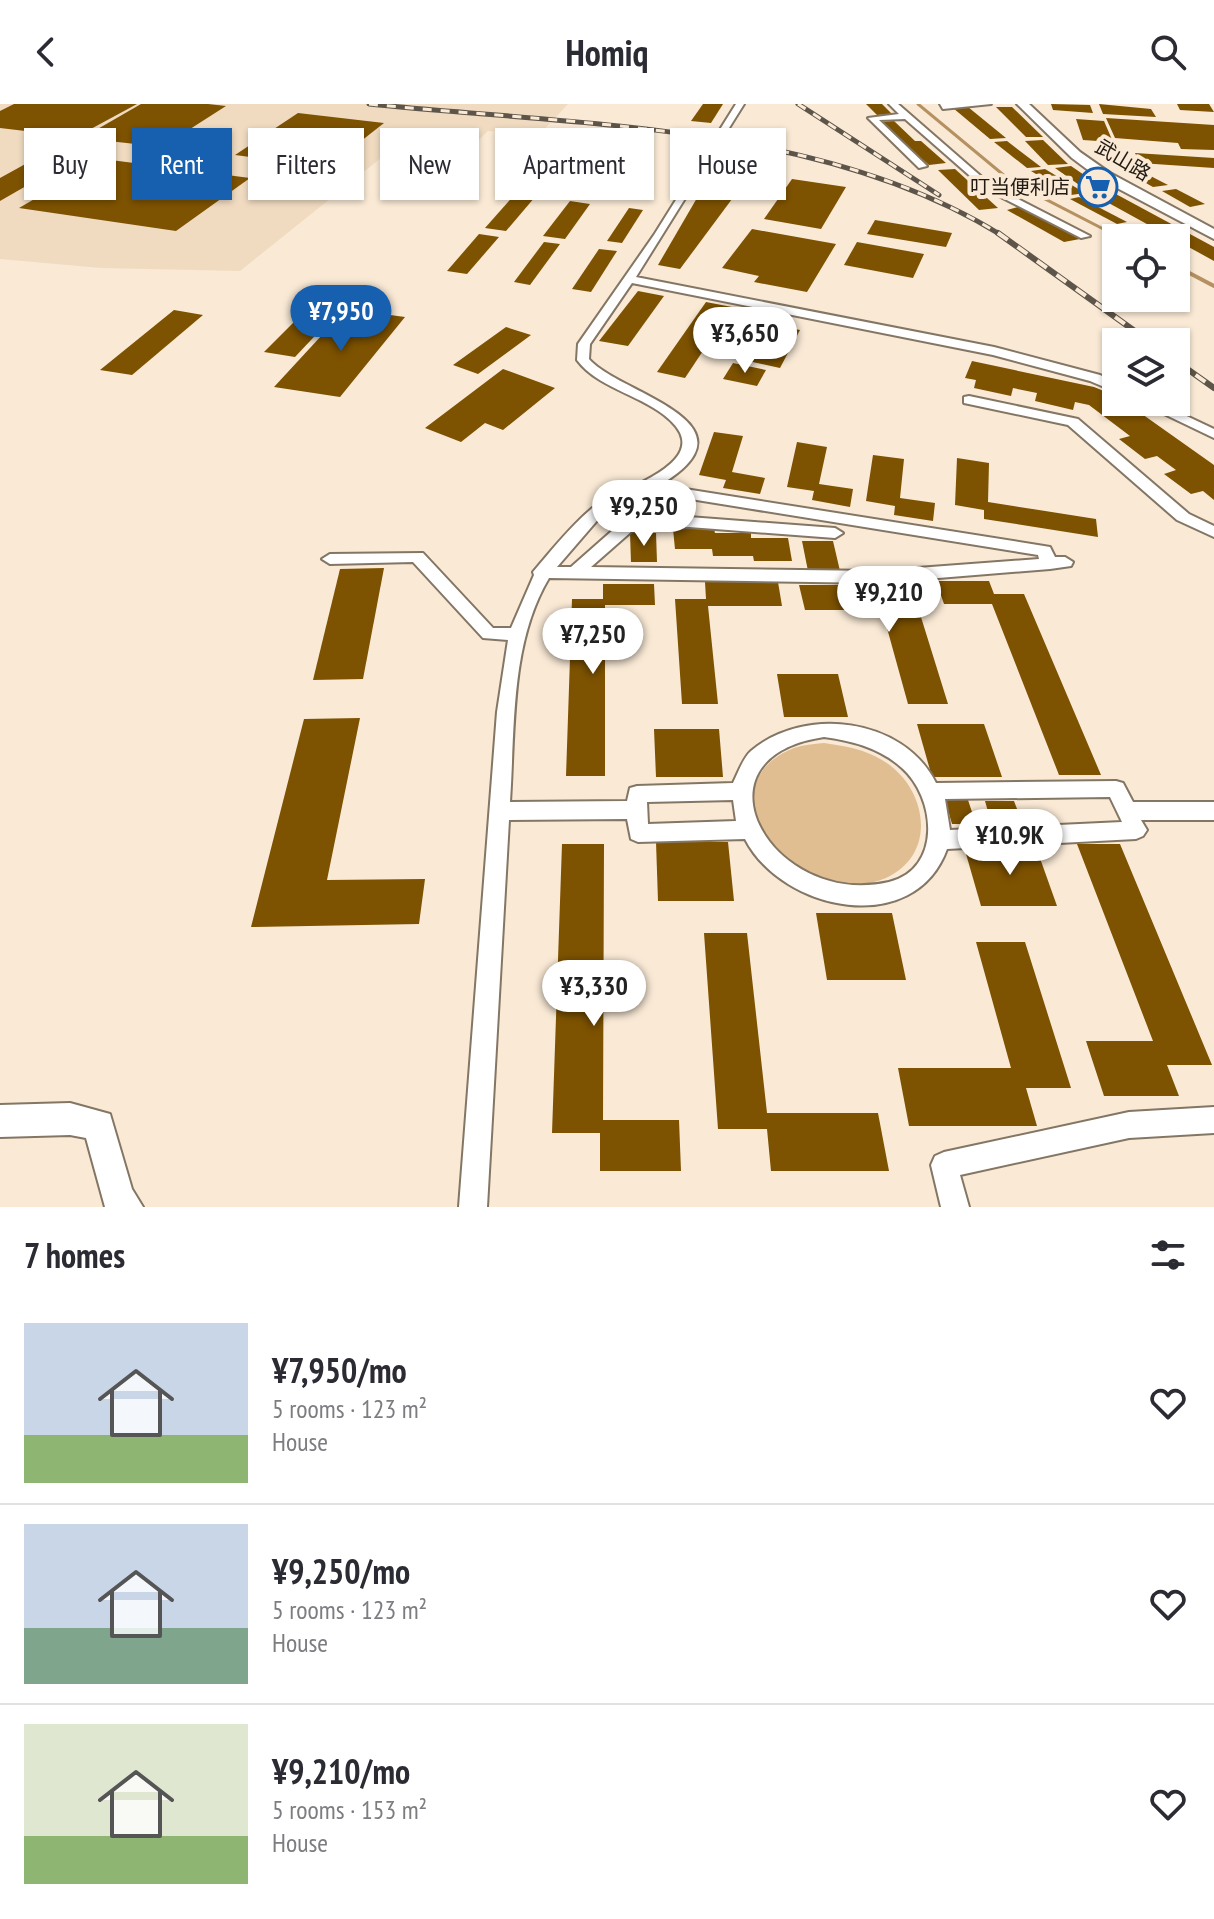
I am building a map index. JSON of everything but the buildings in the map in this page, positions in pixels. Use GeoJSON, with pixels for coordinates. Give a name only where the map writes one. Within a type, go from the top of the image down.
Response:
{"type":"FeatureCollection","features":[{"type":"Feature","properties":{"kind":"main road","name":"武山路"},"geometry":{"type":"LineString","coordinates":[[1023,104],[1076,155],[1105,176],[1214,235]]}},
{"type":"Feature","properties":{"kind":"street"},"geometry":{"type":"LineString","coordinates":[[473,1207],[499,811],[511,659],[516,634],[541,572],[598,510],[665,478],[680,464],[689,442],[687,431],[664,409],[589,367],[582,353],[588,333],[630,279],[719,142],[740,104]]}},
{"type":"Feature","properties":{"kind":"street"},"geometry":{"type":"LineString","coordinates":[[893,104],[988,187],[1085,236]]}},
{"type":"Feature","properties":{"kind":"street"},"geometry":{"type":"LineString","coordinates":[[943,106],[987,104]]}},
{"type":"Feature","properties":{"kind":"street"},"geometry":{"type":"LineString","coordinates":[[907,116],[872,118],[922,166]]}},
{"type":"Feature","properties":{"kind":"street"},"geometry":{"type":"LineString","coordinates":[[630,279],[994,351],[1102,381]]}},
{"type":"Feature","properties":{"kind":"street"},"geometry":{"type":"LineString","coordinates":[[969,400],[1073,422],[1183,517],[1214,532]]}},
{"type":"Feature","properties":{"kind":"street"},"geometry":{"type":"LineString","coordinates":[[1176,416],[1214,434]]}},
{"type":"Feature","properties":{"kind":"street"},"geometry":{"type":"LineString","coordinates":[[541,572],[877,577],[1057,563],[1044,551],[646,487]]}},
{"type":"Feature","properties":{"kind":"street"},"geometry":{"type":"LineString","coordinates":[[575,572],[628,526],[689,522],[835,533]]}},
{"type":"Feature","properties":{"kind":"street"},"geometry":{"type":"LineString","coordinates":[[330,559],[417,557],[489,634],[516,634]]}},
{"type":"Feature","properties":{"kind":"street"},"geometry":{"type":"LineString","coordinates":[[824,729],[861,735],[896,751],[923,776],[931,791],[939,807],[941,840],[926,869],[897,889],[858,897],[816,890],[779,869],[753,840],[741,808],[745,776],[762,751],[790,735],[824,729]]}},
{"type":"Feature","properties":{"kind":"street"},"geometry":{"type":"LineString","coordinates":[[931,791],[1116,789],[1136,830],[941,840]]}},
{"type":"Feature","properties":{"kind":"street"},"geometry":{"type":"LineString","coordinates":[[743,791],[637,794],[638,833],[749,830]]}},
{"type":"Feature","properties":{"kind":"street"},"geometry":{"type":"LineString","coordinates":[[499,811],[637,810]]}},
{"type":"Feature","properties":{"kind":"street"},"geometry":{"type":"LineString","coordinates":[[1127,811],[1214,811]]}},
{"type":"Feature","properties":{"kind":"street"},"geometry":{"type":"LineString","coordinates":[[0,1121],[70,1119],[99,1125],[118,1199],[126,1207]]}},
{"type":"Feature","properties":{"kind":"street"},"geometry":{"type":"LineString","coordinates":[[955,1207],[944,1165],[1129,1125],[1214,1120]]}},
{"type":"Feature","properties":{"kind":"shaded area"},"geometry":{"type":"Polygon","coordinates":[[[0,104],[568,104],[546,128],[495,128],[495,131],[488,131],[479,140],[479,128],[380,128],[380,159],[364,172],[364,128],[248,128],[248,200],[329,200],[240,271],[101,268],[0,259],[0,104]]]}},
{"type":"Feature","properties":{"kind":"shaded area"},"geometry":{"type":"Polygon","coordinates":[[[824,743],[861,751],[882,760],[909,786],[917,802],[921,820],[920,837],[914,853],[903,867],[886,878],[853,885],[821,879],[793,864],[770,842],[756,817],[754,791],[766,767],[794,748],[824,743]]]}},
{"type":"Feature","properties":{"kind":"waterway"},"geometry":{"type":"LineString","coordinates":[[918,104],[1012,182],[1102,228]]}},
{"type":"Feature","properties":{"kind":"waterway"},"geometry":{"type":"LineString","coordinates":[[1190,273],[1214,286]]}},
{"type":"Feature","properties":{"kind":"railway"},"geometry":{"type":"LineString","coordinates":[[369,104],[612,125],[694,135],[776,150],[855,170],[931,198],[1000,235]]}},
{"type":"Feature","properties":{"kind":"railway"},"geometry":{"type":"LineString","coordinates":[[798,104],[939,195]]}},
{"type":"Feature","properties":{"kind":"railway"},"geometry":{"type":"LineString","coordinates":[[1000,235],[1130,328]]}},
{"type":"Feature","properties":{"kind":"railway"},"geometry":{"type":"LineString","coordinates":[[1190,371],[1214,388]]}},
{"type":"Feature","properties":{"kind":"place","name":"叮当便利店"},"geometry":{"type":"Point","coordinates":[1098,187]}}]}
